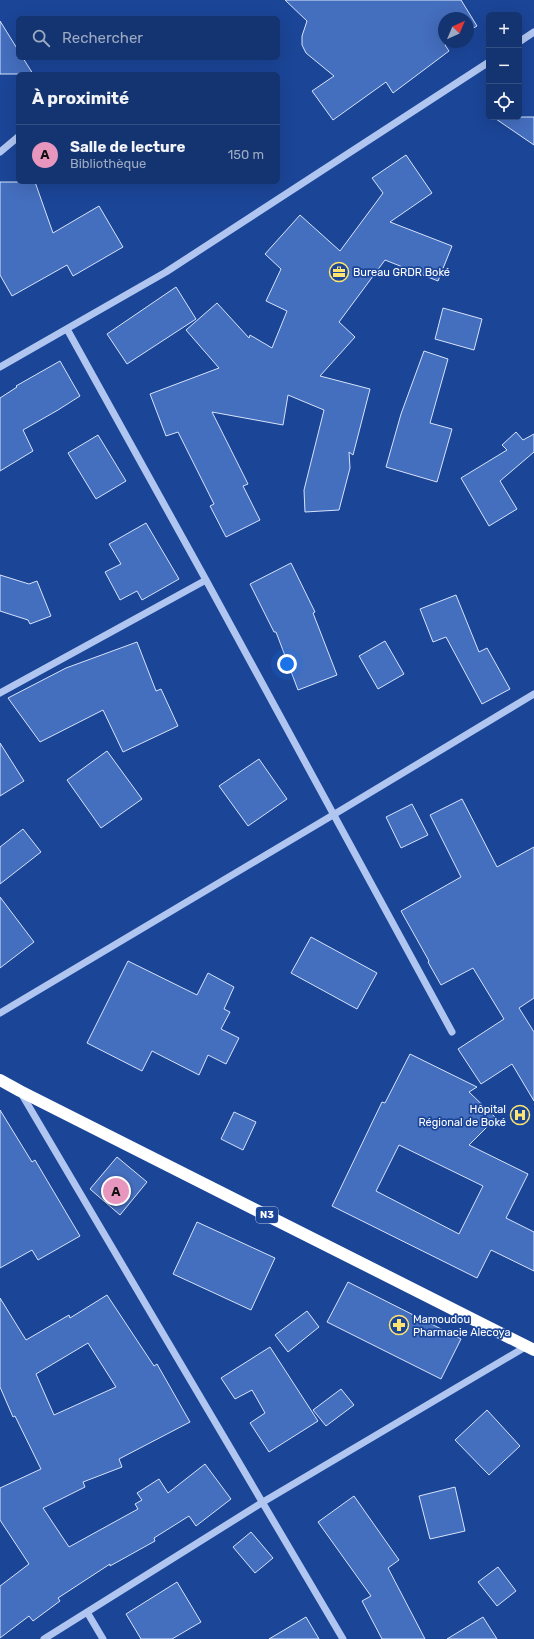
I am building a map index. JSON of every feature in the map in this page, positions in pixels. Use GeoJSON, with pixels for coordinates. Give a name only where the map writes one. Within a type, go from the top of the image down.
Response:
{"type":"FeatureCollection","features":[{"type":"Feature","properties":{"kind":"highway","name":"N3"},"geometry":{"type":"LineString","coordinates":[[0,1080],[530,1348]]}},
{"type":"Feature","properties":{"kind":"street"},"geometry":{"type":"LineString","coordinates":[[522,40],[534,32]]}},
{"type":"Feature","properties":{"kind":"street"},"geometry":{"type":"LineString","coordinates":[[0,367],[166,272],[486,64]]}},
{"type":"Feature","properties":{"kind":"street"},"geometry":{"type":"LineString","coordinates":[[0,152],[16,139]]}},
{"type":"Feature","properties":{"kind":"street"},"geometry":{"type":"LineString","coordinates":[[66,329],[206,580],[452,1032]]}},
{"type":"Feature","properties":{"kind":"street"},"geometry":{"type":"LineString","coordinates":[[0,693],[206,580]]}},
{"type":"Feature","properties":{"kind":"street"},"geometry":{"type":"LineString","coordinates":[[0,1013],[534,694]]}},
{"type":"Feature","properties":{"kind":"street"},"geometry":{"type":"LineString","coordinates":[[20,1091],[343,1639]]}},
{"type":"Feature","properties":{"kind":"street"},"geometry":{"type":"LineString","coordinates":[[44,1639],[263,1502],[530,1348]]}},
{"type":"Feature","properties":{"kind":"street"},"geometry":{"type":"LineString","coordinates":[[87,1612],[103,1639]]}},
{"type":"Feature","properties":{"kind":"building"},"geometry":{"type":"Polygon","coordinates":[[[285,0],[461,0],[468,12],[438,12],[438,48],[447,48],[449,51],[393,93],[386,82],[333,120],[312,91],[334,76],[306,53],[302,45],[302,36],[307,21],[285,0]]]}},
{"type":"Feature","properties":{"kind":"building"},"geometry":{"type":"Polygon","coordinates":[[[0,21],[16,47],[16,60],[24,60],[32,72],[0,74],[0,21]]]}},
{"type":"Feature","properties":{"kind":"building"},"geometry":{"type":"Polygon","coordinates":[[[522,117],[534,117],[534,145],[497,120],[522,120],[522,117]]]}},
{"type":"Feature","properties":{"kind":"building"},"geometry":{"type":"Polygon","coordinates":[[[406,155],[432,193],[390,222],[452,246],[438,281],[385,260],[339,322],[355,337],[320,376],[370,389],[353,455],[349,452],[350,468],[339,510],[305,512],[304,490],[324,410],[288,395],[283,425],[212,412],[248,484],[243,486],[260,520],[226,537],[210,506],[214,504],[178,432],[166,436],[150,394],[219,368],[186,330],[217,303],[249,338],[250,335],[272,348],[287,311],[266,301],[281,269],[265,254],[300,215],[340,251],[383,193],[372,178],[406,155]]]}},
{"type":"Feature","properties":{"kind":"building"},"geometry":{"type":"Polygon","coordinates":[[[0,182],[36,184],[53,233],[99,206],[123,247],[73,276],[67,265],[12,296],[0,275],[0,182]]]}},
{"type":"Feature","properties":{"kind":"building"},"geometry":{"type":"Polygon","coordinates":[[[176,287],[196,319],[127,364],[107,334],[176,287]]]}},
{"type":"Feature","properties":{"kind":"building"},"geometry":{"type":"Polygon","coordinates":[[[443,308],[482,319],[474,350],[435,339],[443,308]]]}},
{"type":"Feature","properties":{"kind":"building"},"geometry":{"type":"Polygon","coordinates":[[[424,351],[448,359],[430,423],[452,429],[437,482],[386,467],[401,414],[424,351]]]}},
{"type":"Feature","properties":{"kind":"building"},"geometry":{"type":"Polygon","coordinates":[[[60,361],[80,396],[23,430],[33,451],[0,471],[0,398],[17,387],[16,386],[60,361]]]}},
{"type":"Feature","properties":{"kind":"building"},"geometry":{"type":"Polygon","coordinates":[[[516,432],[523,440],[534,434],[534,452],[500,481],[517,509],[489,526],[461,478],[507,450],[502,445],[516,432]]]}},
{"type":"Feature","properties":{"kind":"building"},"geometry":{"type":"Polygon","coordinates":[[[98,435],[126,481],[96,499],[68,453],[98,435]]]}},
{"type":"Feature","properties":{"kind":"building"},"geometry":{"type":"Polygon","coordinates":[[[146,523],[179,579],[142,600],[137,591],[120,600],[105,572],[121,564],[109,544],[146,523]]]}},
{"type":"Feature","properties":{"kind":"building"},"geometry":{"type":"Polygon","coordinates":[[[291,563],[315,612],[313,613],[337,675],[298,690],[276,632],[274,632],[250,584],[291,563]]]}},
{"type":"Feature","properties":{"kind":"building"},"geometry":{"type":"Polygon","coordinates":[[[0,575],[29,584],[37,581],[51,616],[30,624],[28,620],[0,611],[0,575]]]}},
{"type":"Feature","properties":{"kind":"building"},"geometry":{"type":"Polygon","coordinates":[[[456,595],[479,652],[487,648],[510,689],[482,704],[446,637],[433,642],[420,609],[456,595]]]}},
{"type":"Feature","properties":{"kind":"building"},"geometry":{"type":"Polygon","coordinates":[[[385,641],[404,674],[378,689],[359,656],[385,641]]]}},
{"type":"Feature","properties":{"kind":"building"},"geometry":{"type":"Polygon","coordinates":[[[137,642],[156,691],[161,689],[178,726],[123,752],[103,710],[40,742],[8,698],[66,668],[137,642]]]}},
{"type":"Feature","properties":{"kind":"building"},"geometry":{"type":"Polygon","coordinates":[[[0,743],[24,781],[0,796],[0,743]]]}},
{"type":"Feature","properties":{"kind":"building"},"geometry":{"type":"Polygon","coordinates":[[[107,751],[142,799],[101,828],[67,780],[107,751]]]}},
{"type":"Feature","properties":{"kind":"building"},"geometry":{"type":"Polygon","coordinates":[[[259,759],[287,799],[248,826],[219,786],[259,759]]]}},
{"type":"Feature","properties":{"kind":"building"},"geometry":{"type":"Polygon","coordinates":[[[462,799],[497,867],[534,847],[534,998],[519,1008],[534,1032],[534,1101],[512,1064],[481,1084],[458,1049],[504,1019],[473,968],[441,985],[401,911],[461,877],[430,815],[462,799]]]}},
{"type":"Feature","properties":{"kind":"building"},"geometry":{"type":"Polygon","coordinates":[[[412,804],[428,835],[401,848],[386,817],[412,804]]]}},
{"type":"Feature","properties":{"kind":"building"},"geometry":{"type":"Polygon","coordinates":[[[23,829],[41,852],[0,884],[0,847],[23,829]]]}},
{"type":"Feature","properties":{"kind":"building"},"geometry":{"type":"Polygon","coordinates":[[[0,897],[34,942],[0,968],[0,897]]]}},
{"type":"Feature","properties":{"kind":"building"},"geometry":{"type":"Polygon","coordinates":[[[311,937],[377,973],[357,1009],[291,973],[311,937]]]}},
{"type":"Feature","properties":{"kind":"building"},"geometry":{"type":"Polygon","coordinates":[[[128,961],[197,995],[208,973],[234,987],[224,1009],[230,1012],[221,1029],[239,1038],[226,1064],[208,1055],[199,1075],[152,1051],[142,1071],[87,1043],[128,961]]]}},
{"type":"Feature","properties":{"kind":"building"},"geometry":{"type":"Polygon","coordinates":[[[410,1054],[477,1087],[469,1092],[496,1118],[469,1145],[528,1174],[506,1218],[534,1232],[534,1271],[491,1250],[477,1278],[332,1206],[382,1102],[385,1103],[410,1054]],[[399,1145],[376,1191],[459,1234],[483,1186],[399,1145]]]}},
{"type":"Feature","properties":{"kind":"building"},"geometry":{"type":"Polygon","coordinates":[[[0,1110],[32,1162],[35,1160],[80,1236],[38,1260],[32,1250],[0,1268],[0,1110]]]}},
{"type":"Feature","properties":{"kind":"building"},"geometry":{"type":"Polygon","coordinates":[[[234,1112],[256,1122],[243,1150],[221,1139],[234,1112]]]}},
{"type":"Feature","properties":{"kind":"building"},"geometry":{"type":"Polygon","coordinates":[[[117,1157],[147,1182],[120,1215],[90,1189],[117,1157]]]}},
{"type":"Feature","properties":{"kind":"building"},"geometry":{"type":"Polygon","coordinates":[[[197,1222],[275,1258],[251,1310],[173,1274],[197,1222]]]}},
{"type":"Feature","properties":{"kind":"building"},"geometry":{"type":"Polygon","coordinates":[[[348,1282],[461,1339],[441,1379],[327,1322],[348,1282]]]}},
{"type":"Feature","properties":{"kind":"building"},"geometry":{"type":"Polygon","coordinates":[[[107,1295],[154,1366],[157,1364],[190,1422],[119,1459],[122,1467],[83,1482],[85,1487],[43,1508],[69,1547],[138,1509],[135,1504],[142,1500],[137,1493],[159,1479],[168,1493],[205,1464],[231,1499],[196,1526],[189,1516],[154,1538],[155,1541],[110,1566],[110,1564],[58,1598],[60,1601],[33,1621],[29,1616],[0,1638],[0,1586],[29,1564],[0,1520],[0,1488],[41,1469],[15,1416],[13,1417],[0,1387],[0,1298],[26,1340],[69,1315],[70,1318],[107,1295]],[[88,1343],[36,1374],[54,1415],[116,1387],[88,1343]]]}},
{"type":"Feature","properties":{"kind":"building"},"geometry":{"type":"Polygon","coordinates":[[[307,1311],[319,1327],[288,1352],[275,1335],[307,1311]]]}},
{"type":"Feature","properties":{"kind":"building"},"geometry":{"type":"Polygon","coordinates":[[[270,1347],[318,1421],[269,1452],[250,1423],[265,1413],[252,1390],[235,1399],[221,1378],[270,1347]]]}},
{"type":"Feature","properties":{"kind":"building"},"geometry":{"type":"Polygon","coordinates":[[[341,1389],[354,1405],[326,1426],[313,1410],[341,1389]]]}},
{"type":"Feature","properties":{"kind":"building"},"geometry":{"type":"Polygon","coordinates":[[[487,1410],[520,1446],[489,1475],[455,1440],[487,1410]]]}},
{"type":"Feature","properties":{"kind":"building"},"geometry":{"type":"Polygon","coordinates":[[[455,1487],[465,1531],[430,1539],[419,1496],[455,1487]]]}},
{"type":"Feature","properties":{"kind":"building"},"geometry":{"type":"Polygon","coordinates":[[[354,1496],[399,1560],[388,1568],[425,1639],[382,1639],[362,1601],[371,1596],[318,1522],[354,1496]]]}},
{"type":"Feature","properties":{"kind":"building"},"geometry":{"type":"Polygon","coordinates":[[[251,1532],[273,1558],[255,1573],[233,1547],[251,1532]]]}},
{"type":"Feature","properties":{"kind":"building"},"geometry":{"type":"Polygon","coordinates":[[[498,1567],[516,1591],[497,1606],[478,1582],[498,1567]]]}},
{"type":"Feature","properties":{"kind":"building"},"geometry":{"type":"Polygon","coordinates":[[[177,1582],[201,1622],[172,1639],[141,1639],[126,1614],[177,1582]]]}},
{"type":"Feature","properties":{"kind":"building"},"geometry":{"type":"Polygon","coordinates":[[[306,1617],[319,1639],[269,1639],[306,1617]]]}},
{"type":"Feature","properties":{"kind":"building"},"geometry":{"type":"Polygon","coordinates":[[[483,1617],[497,1639],[447,1639],[483,1617]]]}},
{"type":"Feature","properties":{"kind":"place","name":"Bureau GRDR Boké"},"geometry":{"type":"Point","coordinates":[339,272]}},
{"type":"Feature","properties":{"kind":"place","name":"Hôpital Régional de Boké"},"geometry":{"type":"Point","coordinates":[520,1115]}},
{"type":"Feature","properties":{"kind":"place","name":"Salle de lecture"},"geometry":{"type":"Point","coordinates":[116,1191]}},
{"type":"Feature","properties":{"kind":"place","name":"Mamoudou Pharmacie Alecoya"},"geometry":{"type":"Point","coordinates":[399,1325]}}]}
